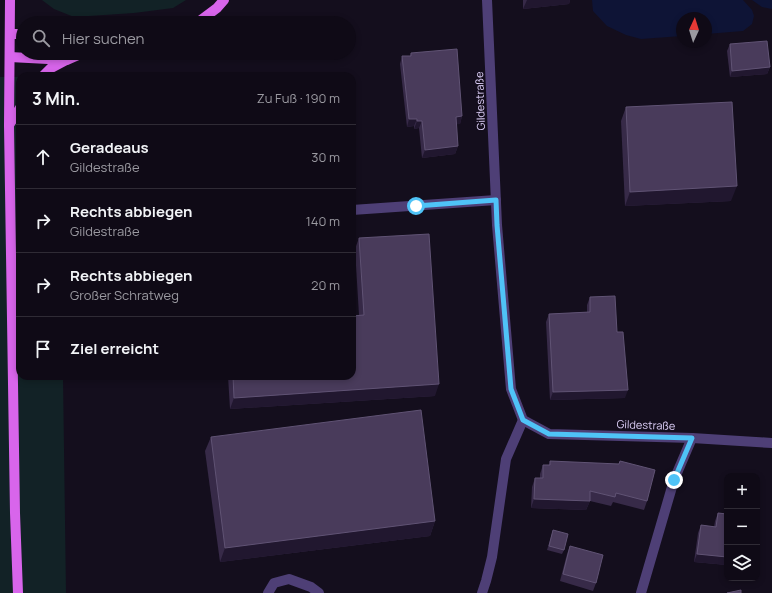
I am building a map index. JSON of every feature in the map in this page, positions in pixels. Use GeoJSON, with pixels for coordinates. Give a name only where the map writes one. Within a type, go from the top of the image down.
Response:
{"type":"FeatureCollection","features":[{"type":"Feature","properties":{"kind":"main road"},"geometry":{"type":"LineString","coordinates":[[10,0],[9,124],[15,513],[18,593]]}},
{"type":"Feature","properties":{"kind":"main road"},"geometry":{"type":"LineString","coordinates":[[206,16],[217,8],[224,0]]}},
{"type":"Feature","properties":{"kind":"main road"},"geometry":{"type":"LineString","coordinates":[[10,34],[16,34]]}},
{"type":"Feature","properties":{"kind":"main road"},"geometry":{"type":"LineString","coordinates":[[10,57],[16,57]]}},
{"type":"Feature","properties":{"kind":"main road"},"geometry":{"type":"LineString","coordinates":[[47,72],[51,68],[66,60]]}},
{"type":"Feature","properties":{"kind":"main road"},"geometry":{"type":"LineString","coordinates":[[9,124],[16,114]]}},
{"type":"Feature","properties":{"kind":"street","name":"Gildestraße"},"geometry":{"type":"LineString","coordinates":[[487,0],[497,225],[511,389],[523,420],[549,434],[772,442]]}},
{"type":"Feature","properties":{"kind":"street"},"geometry":{"type":"LineString","coordinates":[[356,210],[496,200]]}},
{"type":"Feature","properties":{"kind":"street"},"geometry":{"type":"LineString","coordinates":[[482,593],[492,557],[506,460],[523,420]]}},
{"type":"Feature","properties":{"kind":"street"},"geometry":{"type":"LineString","coordinates":[[641,593],[674,480],[692,438]]}},
{"type":"Feature","properties":{"kind":"street"},"geometry":{"type":"LineString","coordinates":[[268,593],[274,583],[289,579],[311,587],[319,593]]}},
{"type":"Feature","properties":{"kind":"shaded area"},"geometry":{"type":"Polygon","coordinates":[[[42,0],[186,0],[173,8],[134,13],[72,16],[54,9],[42,0]]]}},
{"type":"Feature","properties":{"kind":"shaded area"},"geometry":{"type":"Polygon","coordinates":[[[0,77],[16,77],[16,380],[63,380],[66,593],[0,593],[0,77]]]}},
{"type":"Feature","properties":{"kind":"water"},"geometry":{"type":"Polygon","coordinates":[[[592,0],[743,0],[752,10],[754,16],[752,24],[743,31],[712,34],[712,12],[676,12],[676,36],[641,39],[626,35],[607,26],[593,11],[592,0]]]}},
{"type":"Feature","properties":{"kind":"water"},"geometry":{"type":"Polygon","coordinates":[[[752,0],[772,0],[772,9],[762,7],[752,0]]]}},
{"type":"Feature","properties":{"kind":"building"},"geometry":{"type":"Polygon","coordinates":[[[767,41],[770,67],[732,71],[730,44],[767,41]]]}},
{"type":"Feature","properties":{"kind":"building"},"geometry":{"type":"Polygon","coordinates":[[[457,49],[462,116],[456,117],[458,146],[425,150],[422,121],[417,121],[417,119],[409,119],[402,56],[411,56],[411,53],[457,49]]]}},
{"type":"Feature","properties":{"kind":"building"},"geometry":{"type":"Polygon","coordinates":[[[732,102],[737,186],[630,192],[626,107],[732,102]]]}},
{"type":"Feature","properties":{"kind":"building"},"geometry":{"type":"Polygon","coordinates":[[[429,234],[439,384],[234,398],[233,380],[356,380],[356,316],[364,315],[359,238],[429,234]]]}},
{"type":"Feature","properties":{"kind":"building"},"geometry":{"type":"Polygon","coordinates":[[[615,296],[617,332],[623,332],[628,390],[553,392],[549,314],[590,312],[590,297],[615,296]]]}},
{"type":"Feature","properties":{"kind":"building"},"geometry":{"type":"Polygon","coordinates":[[[421,410],[435,521],[225,548],[211,437],[421,410]]]}},
{"type":"Feature","properties":{"kind":"building"},"geometry":{"type":"Polygon","coordinates":[[[550,461],[619,464],[620,461],[655,470],[647,501],[616,493],[615,497],[590,491],[590,501],[534,499],[535,478],[543,478],[543,465],[550,465],[550,461]]]}},
{"type":"Feature","properties":{"kind":"building"},"geometry":{"type":"Polygon","coordinates":[[[718,513],[724,514],[724,557],[697,554],[701,525],[716,527],[718,513]]]}},
{"type":"Feature","properties":{"kind":"building"},"geometry":{"type":"Polygon","coordinates":[[[553,530],[568,534],[564,550],[549,546],[553,530]]]}},
{"type":"Feature","properties":{"kind":"building"},"geometry":{"type":"Polygon","coordinates":[[[570,546],[603,555],[596,583],[563,574],[570,546]]]}},
{"type":"Feature","properties":{"kind":"building"},"geometry":{"type":"Polygon","coordinates":[[[741,590],[741,593],[727,593],[741,590]]]}},
{"type":"Feature","properties":{"kind":"route"},"geometry":{"type":"LineString","coordinates":[[416,206],[496,200],[511,389],[523,420],[549,434],[692,438],[674,480]]}}]}
